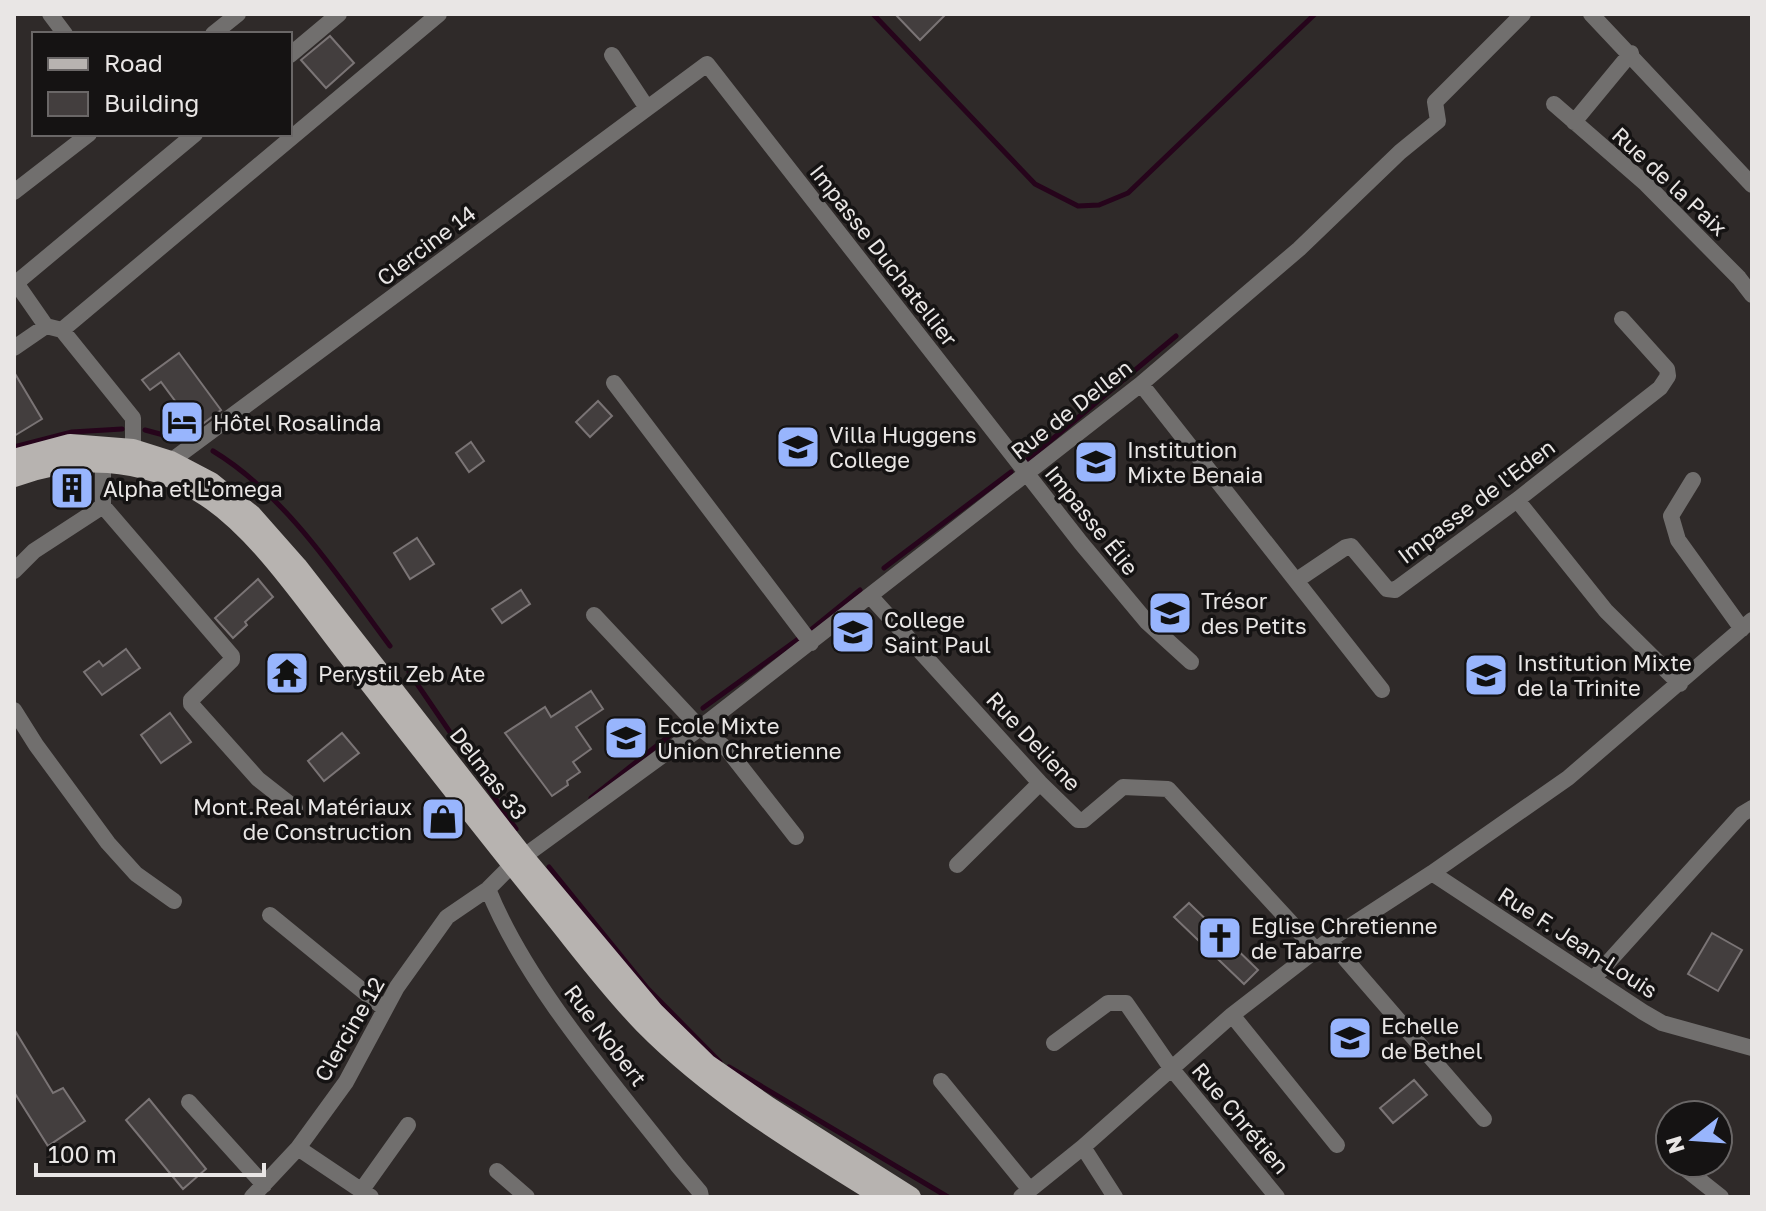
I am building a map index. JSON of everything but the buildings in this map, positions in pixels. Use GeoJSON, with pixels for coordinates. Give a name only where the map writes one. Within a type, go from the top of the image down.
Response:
{"type":"FeatureCollection","features":[{"type":"Feature","properties":{"kind":"main road","name":"Delmas 33"},"geometry":{"type":"LineString","coordinates":[[14,459],[70,444],[133,449],[171,461],[211,482],[252,515],[297,566],[642,1022],[696,1073],[797,1144],[882,1197]]}},
{"type":"Feature","properties":{"kind":"main road","name":"Delmas 33"},"geometry":{"type":"LineString","coordinates":[[14,477],[59,464],[103,461],[124,463],[161,474],[201,493],[242,526],[518,861],[654,1012],[707,1064],[911,1197]]}},
{"type":"Feature","properties":{"kind":"street"},"geometry":{"type":"LineString","coordinates":[[50,14],[64,32]]}},
{"type":"Feature","properties":{"kind":"street"},"geometry":{"type":"LineString","coordinates":[[216,32],[238,14]]}},
{"type":"Feature","properties":{"kind":"street"},"geometry":{"type":"LineString","coordinates":[[292,53],[339,14]]}},
{"type":"Feature","properties":{"kind":"street"},"geometry":{"type":"LineString","coordinates":[[292,134],[439,14]]}},
{"type":"Feature","properties":{"kind":"street","name":"Rue de Dellen"},"geometry":{"type":"LineString","coordinates":[[518,861],[700,728],[1141,384],[1299,249],[1400,152],[1438,121],[1435,102],[1523,14]]}},
{"type":"Feature","properties":{"kind":"street"},"geometry":{"type":"LineString","coordinates":[[1595,15],[1752,185]]}},
{"type":"Feature","properties":{"kind":"street"},"geometry":{"type":"LineString","coordinates":[[1574,122],[1631,53]]}},
{"type":"Feature","properties":{"kind":"street"},"geometry":{"type":"LineString","coordinates":[[612,55],[647,108]]}},
{"type":"Feature","properties":{"kind":"street","name":"Clercine 14"},"geometry":{"type":"LineString","coordinates":[[171,461],[707,64]]}},
{"type":"Feature","properties":{"kind":"street","name":"Impasse Duchatellier"},"geometry":{"type":"LineString","coordinates":[[707,64],[1025,473]]}},
{"type":"Feature","properties":{"kind":"street","name":"Rue de la Paix"},"geometry":{"type":"LineString","coordinates":[[1554,104],[1646,184],[1752,295]]}},
{"type":"Feature","properties":{"kind":"street"},"geometry":{"type":"LineString","coordinates":[[14,192],[86,136]]}},
{"type":"Feature","properties":{"kind":"street"},"geometry":{"type":"LineString","coordinates":[[133,449],[133,418],[15,281],[193,136]]}},
{"type":"Feature","properties":{"kind":"street"},"geometry":{"type":"LineString","coordinates":[[14,348],[54,328],[289,136]]}},
{"type":"Feature","properties":{"kind":"street","name":"Impasse de l'Eden"},"geometry":{"type":"LineString","coordinates":[[1297,580],[1351,546],[1387,589],[1395,590],[1660,388],[1668,376],[1667,369],[1622,319]]}},
{"type":"Feature","properties":{"kind":"street"},"geometry":{"type":"LineString","coordinates":[[614,383],[811,643]]}},
{"type":"Feature","properties":{"kind":"street"},"geometry":{"type":"LineString","coordinates":[[1141,384],[1382,690]]}},
{"type":"Feature","properties":{"kind":"street"},"geometry":{"type":"LineString","coordinates":[[103,461],[103,506],[232,656],[232,660],[191,700],[191,704],[258,779],[295,808]]}},
{"type":"Feature","properties":{"kind":"street","name":"Impasse Élie"},"geometry":{"type":"LineString","coordinates":[[1025,473],[1147,622],[1191,662]]}},
{"type":"Feature","properties":{"kind":"street"},"geometry":{"type":"LineString","coordinates":[[941,1081],[1026,1194],[1232,1015],[1323,945],[1568,778],[1747,625],[1678,540],[1671,516],[1693,480]]}},
{"type":"Feature","properties":{"kind":"street"},"geometry":{"type":"LineString","coordinates":[[1517,500],[1606,611],[1680,684]]}},
{"type":"Feature","properties":{"kind":"street"},"geometry":{"type":"LineString","coordinates":[[14,571],[34,551],[103,506]]}},
{"type":"Feature","properties":{"kind":"street","name":"Rue Deliene"},"geometry":{"type":"LineString","coordinates":[[871,597],[1040,783],[1081,821],[1123,787],[1168,789],[1323,945]]}},
{"type":"Feature","properties":{"kind":"street"},"geometry":{"type":"LineString","coordinates":[[594,615],[700,728],[727,749],[796,837]]}},
{"type":"Feature","properties":{"kind":"street"},"geometry":{"type":"LineString","coordinates":[[14,710],[108,843],[136,874],[174,901]]}},
{"type":"Feature","properties":{"kind":"street"},"geometry":{"type":"LineString","coordinates":[[957,865],[1040,783]]}},
{"type":"Feature","properties":{"kind":"street"},"geometry":{"type":"LineString","coordinates":[[1594,978],[1691,868],[1742,814],[1752,808]]}},
{"type":"Feature","properties":{"kind":"street","name":"Clercine 12"},"geometry":{"type":"LineString","coordinates":[[258,1191],[298,1148],[346,1082],[397,987],[447,917],[488,889],[518,861]]}},
{"type":"Feature","properties":{"kind":"street","name":"Rue F. Jean-Louis"},"geometry":{"type":"LineString","coordinates":[[1432,873],[1662,1023],[1752,1048]]}},
{"type":"Feature","properties":{"kind":"street","name":"Rue Nobert"},"geometry":{"type":"LineString","coordinates":[[488,889],[500,918],[552,1000],[701,1197]]}},
{"type":"Feature","properties":{"kind":"street"},"geometry":{"type":"LineString","coordinates":[[270,915],[385,1009]]}},
{"type":"Feature","properties":{"kind":"street"},"geometry":{"type":"LineString","coordinates":[[1323,945],[1484,1119]]}},
{"type":"Feature","properties":{"kind":"street","name":"Rue Chrétien"},"geometry":{"type":"LineString","coordinates":[[1054,1043],[1108,1003],[1126,1003],[1171,1068],[1277,1197]]}},
{"type":"Feature","properties":{"kind":"street"},"geometry":{"type":"LineString","coordinates":[[1232,1015],[1337,1145]]}},
{"type":"Feature","properties":{"kind":"street"},"geometry":{"type":"LineString","coordinates":[[189,1102],[258,1191]]}},
{"type":"Feature","properties":{"kind":"street"},"geometry":{"type":"LineString","coordinates":[[298,1148],[366,1194],[408,1125]]}},
{"type":"Feature","properties":{"kind":"street"},"geometry":{"type":"LineString","coordinates":[[1083,1147],[1115,1197]]}},
{"type":"Feature","properties":{"kind":"street"},"geometry":{"type":"LineString","coordinates":[[497,1171],[527,1197]]}},
{"type":"Feature","properties":{"kind":"street"},"geometry":{"type":"LineString","coordinates":[[1698,1179],[1721,1197]]}},
{"type":"Feature","properties":{"kind":"waterway"},"geometry":{"type":"LineString","coordinates":[[873,14],[1035,184],[1078,206],[1099,205],[1128,193],[1315,14]]}},
{"type":"Feature","properties":{"kind":"waterway"},"geometry":{"type":"LineString","coordinates":[[1026,461],[1176,336]]}},
{"type":"Feature","properties":{"kind":"waterway"},"geometry":{"type":"LineString","coordinates":[[14,447],[72,432],[122,429]]}},
{"type":"Feature","properties":{"kind":"waterway"},"geometry":{"type":"LineString","coordinates":[[145,430],[186,441]]}},
{"type":"Feature","properties":{"kind":"waterway"},"geometry":{"type":"LineString","coordinates":[[213,451],[240,469],[288,514],[390,646]]}},
{"type":"Feature","properties":{"kind":"waterway"},"geometry":{"type":"LineString","coordinates":[[884,568],[1011,472]]}},
{"type":"Feature","properties":{"kind":"waterway"},"geometry":{"type":"LineString","coordinates":[[703,708],[860,590]]}},
{"type":"Feature","properties":{"kind":"waterway"},"geometry":{"type":"LineString","coordinates":[[409,672],[516,829]]}},
{"type":"Feature","properties":{"kind":"waterway"},"geometry":{"type":"LineString","coordinates":[[591,798],[674,732]]}},
{"type":"Feature","properties":{"kind":"waterway"},"geometry":{"type":"LineString","coordinates":[[549,867],[648,989],[720,1062]]}},
{"type":"Feature","properties":{"kind":"waterway"},"geometry":{"type":"LineString","coordinates":[[729,1067],[948,1197]]}},
{"type":"Feature","properties":{"kind":"place","name":"Hôtel Rosalinda"},"geometry":{"type":"Point","coordinates":[182,422]}},
{"type":"Feature","properties":{"kind":"place","name":"Villa Huggens College"},"geometry":{"type":"Point","coordinates":[798,447]}},
{"type":"Feature","properties":{"kind":"place","name":"Institution Mixte Benaia"},"geometry":{"type":"Point","coordinates":[1096,462]}},
{"type":"Feature","properties":{"kind":"place","name":"Alpha et L'omega"},"geometry":{"type":"Point","coordinates":[72,488]}},
{"type":"Feature","properties":{"kind":"place","name":"Trésor des Petits"},"geometry":{"type":"Point","coordinates":[1170,613]}},
{"type":"Feature","properties":{"kind":"place","name":"College Saint Paul"},"geometry":{"type":"Point","coordinates":[853,632]}},
{"type":"Feature","properties":{"kind":"place","name":"Perystil Zeb Ate"},"geometry":{"type":"Point","coordinates":[287,673]}},
{"type":"Feature","properties":{"kind":"place","name":"Institution Mixte de la Trinite"},"geometry":{"type":"Point","coordinates":[1486,675]}},
{"type":"Feature","properties":{"kind":"place","name":"Ecole Mixte Union Chretienne"},"geometry":{"type":"Point","coordinates":[626,738]}},
{"type":"Feature","properties":{"kind":"place","name":"Mont.Real Matériaux de Construction"},"geometry":{"type":"Point","coordinates":[443,819]}},
{"type":"Feature","properties":{"kind":"place","name":"Eglise Chretienne de Tabarre"},"geometry":{"type":"Point","coordinates":[1220,938]}},
{"type":"Feature","properties":{"kind":"place","name":"Echelle de Bethel"},"geometry":{"type":"Point","coordinates":[1350,1038]}}]}
